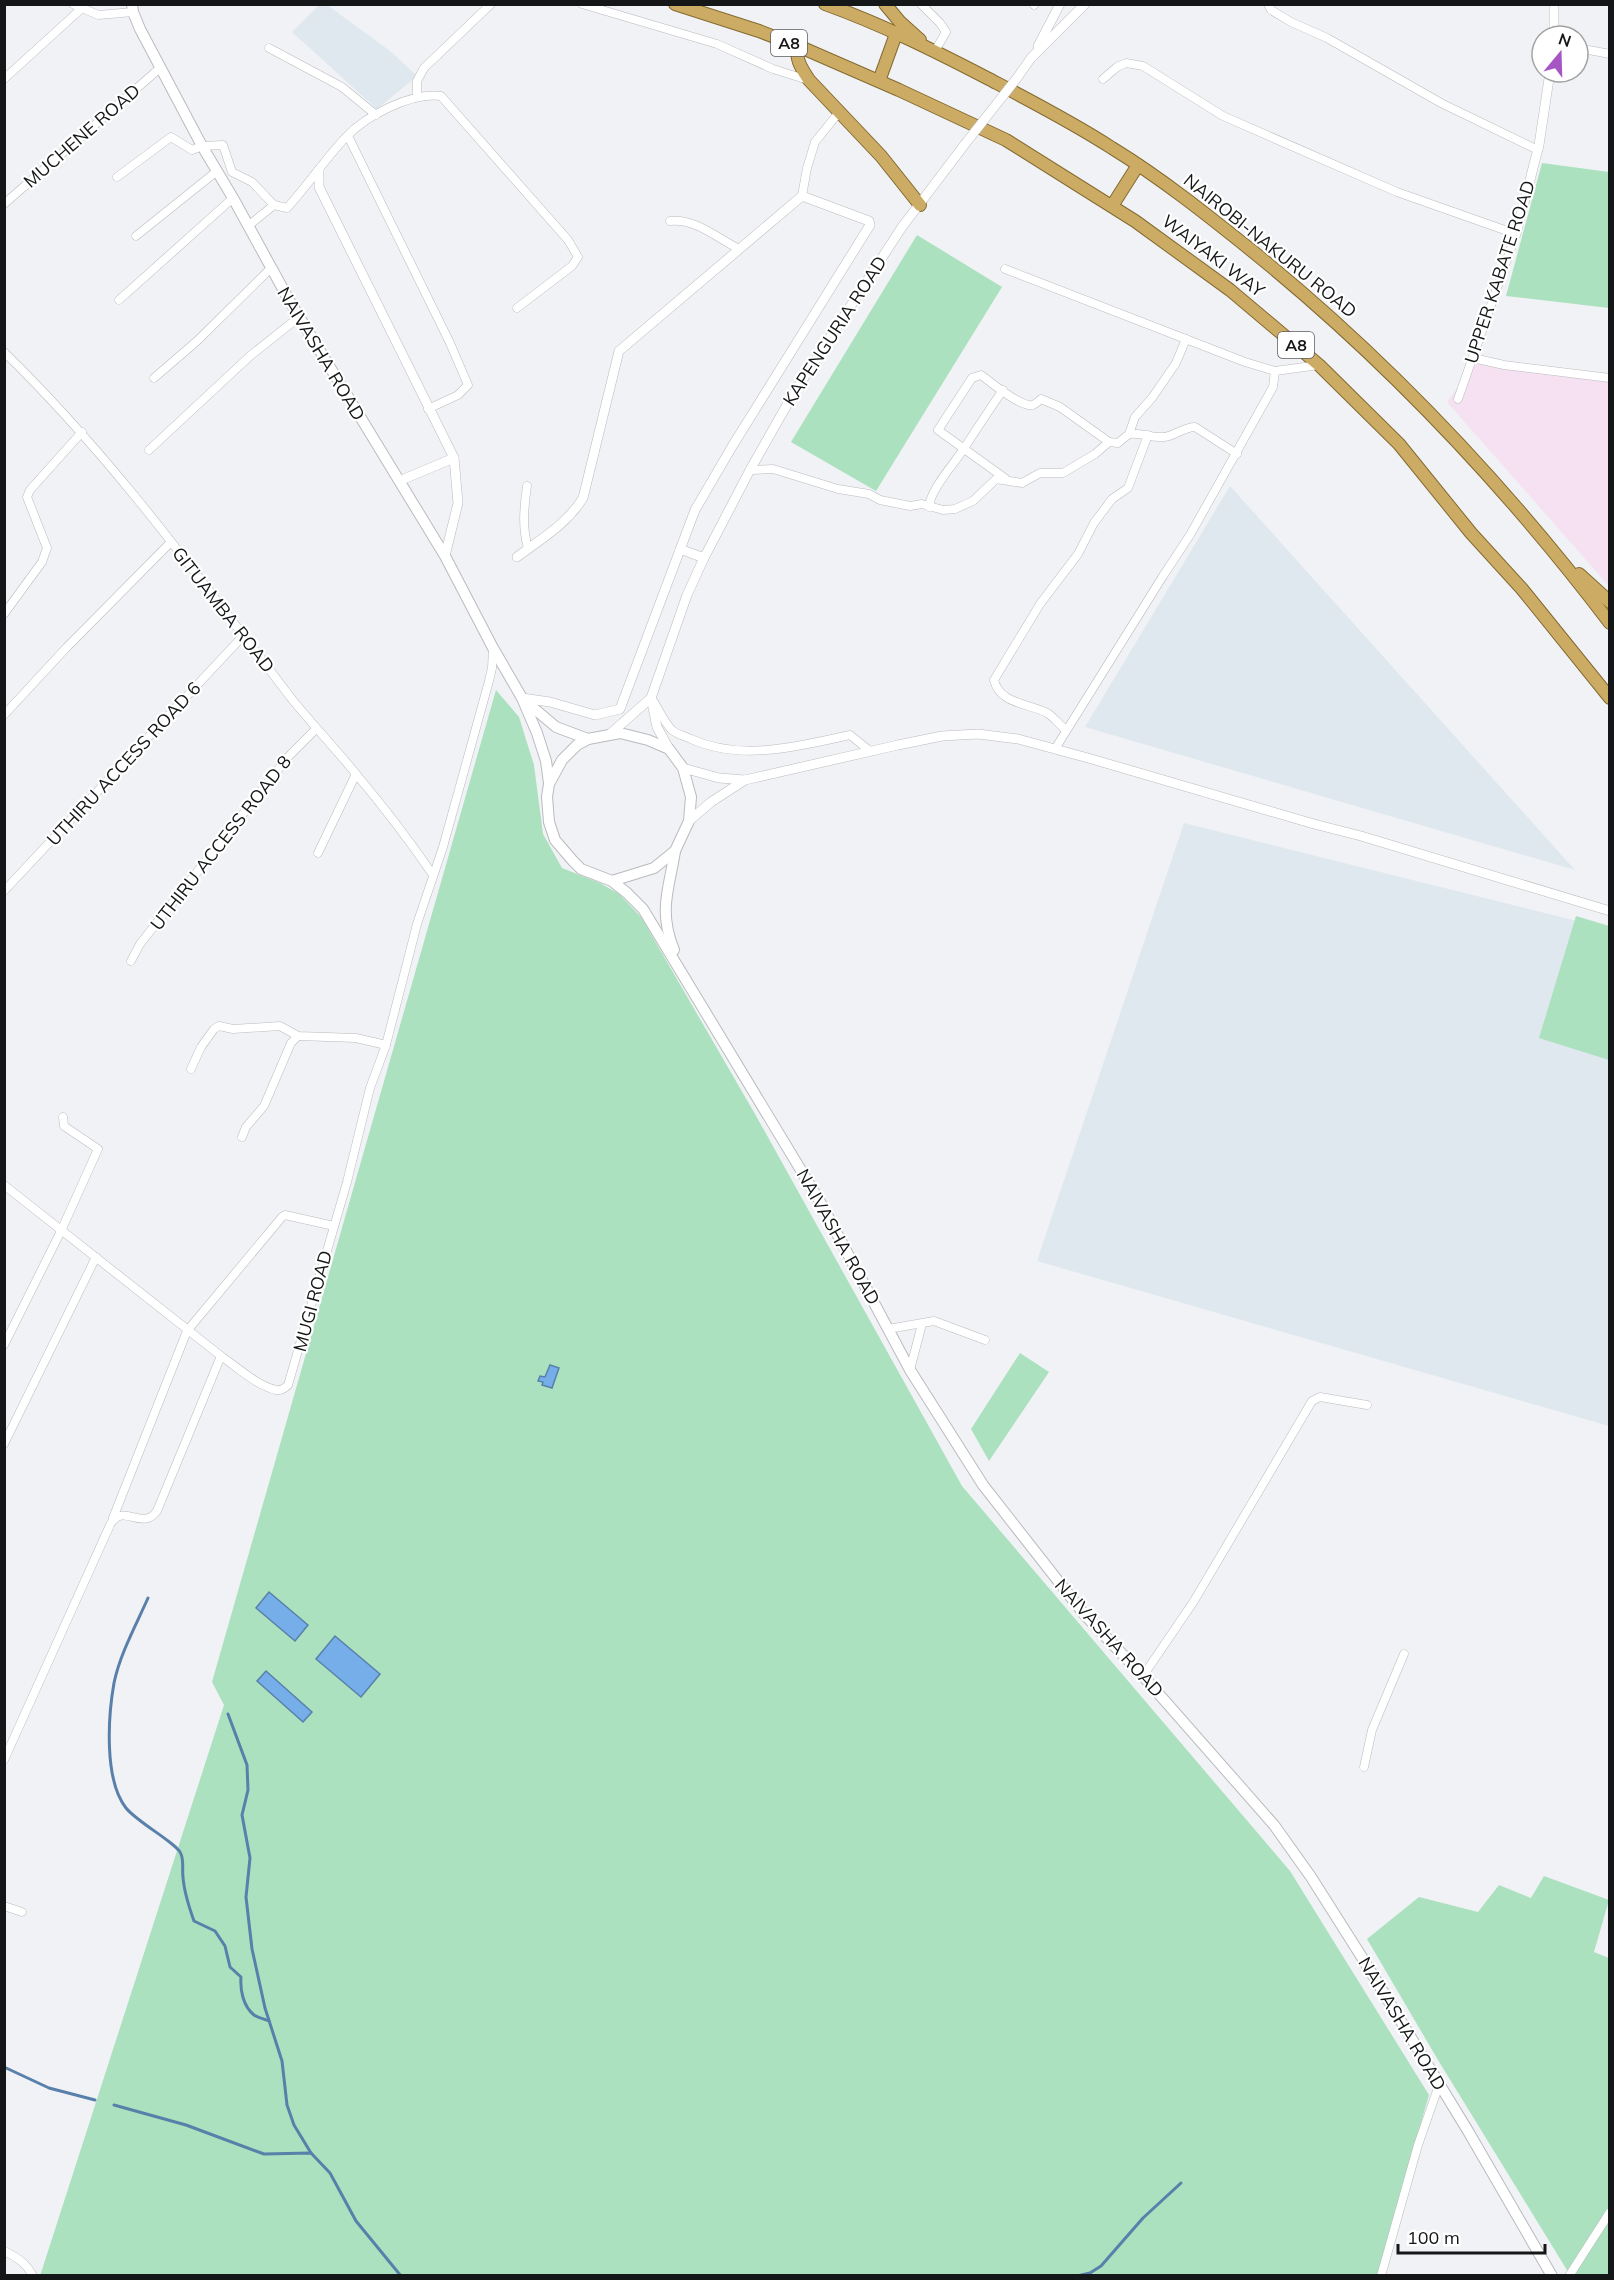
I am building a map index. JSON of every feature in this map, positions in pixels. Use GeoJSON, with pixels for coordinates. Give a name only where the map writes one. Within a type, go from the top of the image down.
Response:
{"type":"FeatureCollection","features":[{"type":"Feature","properties":{"kind":"highway","name":"WAIYAKI WAY"},"geometry":{"type":"LineString","coordinates":[[675,4],[798,46],[879,81],[1006,141],[1112,206],[1230,290],[1318,365],[1399,444],[1472,533],[1522,589],[1610,698]]}},
{"type":"Feature","properties":{"kind":"highway","name":"NAIROBI-NAKURU ROAD"},"geometry":{"type":"LineString","coordinates":[[825,4],[934,51],[1040,105],[1138,165],[1212,219],[1336,321],[1444,427],[1562,560],[1610,623]]}},
{"type":"Feature","properties":{"kind":"highway"},"geometry":{"type":"LineString","coordinates":[[885,4],[911,34],[934,51]]}},
{"type":"Feature","properties":{"kind":"highway"},"geometry":{"type":"LineString","coordinates":[[879,81],[896,34]]}},
{"type":"Feature","properties":{"kind":"highway"},"geometry":{"type":"LineString","coordinates":[[798,46],[796,55],[800,66],[810,80],[881,156],[920,205]]}},
{"type":"Feature","properties":{"kind":"highway"},"geometry":{"type":"LineString","coordinates":[[1112,206],[1138,165]]}},
{"type":"Feature","properties":{"kind":"highway"},"geometry":{"type":"LineString","coordinates":[[1562,560],[1610,602]]}},
{"type":"Feature","properties":{"kind":"main road","name":"NAIVASHA ROAD"},"geometry":{"type":"LineString","coordinates":[[133,8],[160,68],[202,146],[234,198],[299,317],[445,556],[519,695]]}},
{"type":"Feature","properties":{"kind":"main road"},"geometry":{"type":"LineString","coordinates":[[519,695],[556,728],[588,739]]}},
{"type":"Feature","properties":{"kind":"main road"},"geometry":{"type":"LineString","coordinates":[[519,695],[543,752],[549,784],[547,798],[549,822],[555,840],[582,869],[612,881],[654,868],[675,851],[689,821],[691,797],[683,768],[669,749],[648,740],[620,733],[588,739],[562,760],[549,784]]}},
{"type":"Feature","properties":{"kind":"main road","name":"NAIVASHA ROAD"},"geometry":{"type":"LineString","coordinates":[[675,851],[664,908],[670,941],[689,985]]}},
{"type":"Feature","properties":{"kind":"main road","name":"NAIVASHA ROAD"},"geometry":{"type":"LineString","coordinates":[[612,881],[643,909],[819,1200],[910,1370],[983,1485],[1084,1614],[1143,1676],[1274,1825],[1311,1877],[1357,1950],[1552,2276]]}},
{"type":"Feature","properties":{"kind":"street"},"geometry":{"type":"LineString","coordinates":[[73,4],[98,15],[133,8]]}},
{"type":"Feature","properties":{"kind":"street"},"geometry":{"type":"LineString","coordinates":[[417,97],[417,81],[424,68],[491,4]]}},
{"type":"Feature","properties":{"kind":"street"},"geometry":{"type":"LineString","coordinates":[[582,4],[717,44],[773,69],[810,80]]}},
{"type":"Feature","properties":{"kind":"street"},"geometry":{"type":"LineString","coordinates":[[921,4],[946,32],[934,51]]}},
{"type":"Feature","properties":{"kind":"street"},"geometry":{"type":"LineString","coordinates":[[1031,58],[1060,4]]}},
{"type":"Feature","properties":{"kind":"street","name":"KAPENGURIA ROAD"},"geometry":{"type":"LineString","coordinates":[[610,734],[651,698],[687,595],[704,558],[792,396],[832,333],[902,227],[1031,58],[1085,4]]}},
{"type":"Feature","properties":{"kind":"street"},"geometry":{"type":"LineString","coordinates":[[1268,4],[1271,10],[1291,22],[1327,38],[1441,103],[1538,150]]}},
{"type":"Feature","properties":{"kind":"street"},"geometry":{"type":"LineString","coordinates":[[1554,4],[1554,24]]}},
{"type":"Feature","properties":{"kind":"street"},"geometry":{"type":"LineString","coordinates":[[4,79],[81,9]]}},
{"type":"Feature","properties":{"kind":"street"},"geometry":{"type":"LineString","coordinates":[[269,48],[342,87],[376,115]]}},
{"type":"Feature","properties":{"kind":"street"},"geometry":{"type":"LineString","coordinates":[[1590,50],[1610,54]]}},
{"type":"Feature","properties":{"kind":"street"},"geometry":{"type":"LineString","coordinates":[[1103,79],[1117,67],[1126,63],[1135,63],[1223,116],[1397,192],[1516,234]]}},
{"type":"Feature","properties":{"kind":"street","name":"MUCHENE ROAD"},"geometry":{"type":"LineString","coordinates":[[4,204],[160,68]]}},
{"type":"Feature","properties":{"kind":"street","name":"UPPER KABATE ROAD"},"geometry":{"type":"LineString","coordinates":[[1458,399],[1516,234],[1538,150],[1548,84]]}},
{"type":"Feature","properties":{"kind":"street"},"geometry":{"type":"LineString","coordinates":[[117,177],[166,139],[175,138],[192,150],[202,146],[223,146],[232,172],[252,182],[274,205],[287,208],[348,136],[376,115],[417,97],[438,95],[445,99],[568,240],[577,254],[578,257],[572,266],[517,308]]}},
{"type":"Feature","properties":{"kind":"street"},"geometry":{"type":"LineString","coordinates":[[517,557],[574,513],[584,498],[619,351],[802,196],[815,142],[840,111]]}},
{"type":"Feature","properties":{"kind":"street"},"geometry":{"type":"LineString","coordinates":[[348,136],[468,386],[461,393],[428,409]]}},
{"type":"Feature","properties":{"kind":"street"},"geometry":{"type":"LineString","coordinates":[[319,170],[319,187],[454,458],[458,503],[445,556]]}},
{"type":"Feature","properties":{"kind":"street"},"geometry":{"type":"LineString","coordinates":[[136,236],[217,171]]}},
{"type":"Feature","properties":{"kind":"street"},"geometry":{"type":"LineString","coordinates":[[519,695],[595,715],[620,708],[695,510],[870,225],[869,221],[802,196]]}},
{"type":"Feature","properties":{"kind":"street"},"geometry":{"type":"LineString","coordinates":[[119,300],[234,198]]}},
{"type":"Feature","properties":{"kind":"street"},"geometry":{"type":"LineString","coordinates":[[248,226],[274,205]]}},
{"type":"Feature","properties":{"kind":"street"},"geometry":{"type":"LineString","coordinates":[[670,221],[681,220],[696,225],[739,249]]}},
{"type":"Feature","properties":{"kind":"street"},"geometry":{"type":"LineString","coordinates":[[154,378],[271,268]]}},
{"type":"Feature","properties":{"kind":"street"},"geometry":{"type":"LineString","coordinates":[[1005,269],[1245,362],[1275,370],[1318,365]]}},
{"type":"Feature","properties":{"kind":"street"},"geometry":{"type":"LineString","coordinates":[[149,450],[250,356],[299,317]]}},
{"type":"Feature","properties":{"kind":"street"},"geometry":{"type":"LineString","coordinates":[[1129,434],[1135,417],[1152,398],[1176,363],[1186,339]]}},
{"type":"Feature","properties":{"kind":"street","name":"GITUAMBA ROAD"},"geometry":{"type":"LineString","coordinates":[[6,358],[82,432],[119,475],[316,729],[402,831],[433,875]]}},
{"type":"Feature","properties":{"kind":"street"},"geometry":{"type":"LineString","coordinates":[[1473,358],[1504,365],[1610,378]]}},
{"type":"Feature","properties":{"kind":"street"},"geometry":{"type":"LineString","coordinates":[[1055,749],[1190,536],[1238,454],[1273,387],[1275,370]]}},
{"type":"Feature","properties":{"kind":"street"},"geometry":{"type":"LineString","coordinates":[[1109,442],[1095,454],[1063,473],[1040,472],[1022,483],[1015,483],[1006,479],[965,447],[938,430],[972,378],[981,375],[1027,405],[1034,405],[1041,399],[1060,407],[1109,442],[1118,443],[1129,434],[1140,432],[1165,437],[1188,427],[1195,427],[1238,454]]}},
{"type":"Feature","properties":{"kind":"street"},"geometry":{"type":"LineString","coordinates":[[929,507],[929,502],[943,478],[965,447],[976,426],[1003,390]]}},
{"type":"Feature","properties":{"kind":"street"},"geometry":{"type":"LineString","coordinates":[[4,614],[42,562],[47,548],[27,497],[30,490],[82,432]]}},
{"type":"Feature","properties":{"kind":"street"},"geometry":{"type":"LineString","coordinates":[[1066,730],[1050,715],[1005,698],[995,686],[994,680],[1040,604],[1078,554],[1099,516],[1112,499],[1128,488],[1148,435]]}},
{"type":"Feature","properties":{"kind":"street"},"geometry":{"type":"LineString","coordinates":[[399,481],[454,458]]}},
{"type":"Feature","properties":{"kind":"street"},"geometry":{"type":"LineString","coordinates":[[750,470],[773,469],[838,489],[869,494],[880,500],[910,506],[922,504],[943,510],[965,505],[973,501],[996,479],[1006,479]]}},
{"type":"Feature","properties":{"kind":"street"},"geometry":{"type":"LineString","coordinates":[[527,486],[523,517],[528,548]]}},
{"type":"Feature","properties":{"kind":"street"},"geometry":{"type":"LineString","coordinates":[[4,715],[66,648],[171,542]]}},
{"type":"Feature","properties":{"kind":"street"},"geometry":{"type":"LineString","coordinates":[[680,549],[704,558]]}},
{"type":"Feature","properties":{"kind":"street","name":"UTHIRU ACCESS ROAD 6"},"geometry":{"type":"LineString","coordinates":[[4,891],[243,636]]}},
{"type":"Feature","properties":{"kind":"street","name":"MUGI ROAD"},"geometry":{"type":"LineString","coordinates":[[4,1185],[221,1356],[254,1379],[277,1390],[288,1385],[334,1226],[370,1088],[386,1045],[417,924],[489,681],[493,648]]}},
{"type":"Feature","properties":{"kind":"street"},"geometry":{"type":"LineString","coordinates":[[651,698],[657,727],[669,749]]}},
{"type":"Feature","properties":{"kind":"street"},"geometry":{"type":"LineString","coordinates":[[651,698],[671,730],[697,742],[757,752],[789,748],[850,735],[870,751]]}},
{"type":"Feature","properties":{"kind":"street","name":"UTHIRU ACCESS ROAD 8"},"geometry":{"type":"LineString","coordinates":[[130,961],[140,944],[288,757],[316,729]]}},
{"type":"Feature","properties":{"kind":"street"},"geometry":{"type":"LineString","coordinates":[[683,768],[719,778],[745,780],[942,736],[978,734],[1018,739],[1361,836],[1610,910]]}},
{"type":"Feature","properties":{"kind":"street"},"geometry":{"type":"LineString","coordinates":[[318,853],[356,774]]}},
{"type":"Feature","properties":{"kind":"street"},"geometry":{"type":"LineString","coordinates":[[689,821],[711,802],[745,780]]}},
{"type":"Feature","properties":{"kind":"street"},"geometry":{"type":"LineString","coordinates":[[191,1069],[201,1047],[214,1029],[219,1026],[233,1029],[280,1026],[298,1036],[356,1038],[386,1045]]}},
{"type":"Feature","properties":{"kind":"street"},"geometry":{"type":"LineString","coordinates":[[242,1137],[246,1127],[264,1106],[291,1043],[298,1036]]}},
{"type":"Feature","properties":{"kind":"street"},"geometry":{"type":"LineString","coordinates":[[4,1345],[61,1231],[98,1149],[64,1126],[63,1117]]}},
{"type":"Feature","properties":{"kind":"street"},"geometry":{"type":"LineString","coordinates":[[4,1760],[113,1518],[187,1331],[275,1223],[285,1215],[334,1226]]}},
{"type":"Feature","properties":{"kind":"street"},"geometry":{"type":"LineString","coordinates":[[4,1444],[96,1257]]}},
{"type":"Feature","properties":{"kind":"street"},"geometry":{"type":"LineString","coordinates":[[888,1329],[934,1320],[985,1340]]}},
{"type":"Feature","properties":{"kind":"street"},"geometry":{"type":"LineString","coordinates":[[910,1370],[922,1324]]}},
{"type":"Feature","properties":{"kind":"street"},"geometry":{"type":"LineString","coordinates":[[113,1518],[125,1515],[145,1520],[157,1511],[221,1356]]}},
{"type":"Feature","properties":{"kind":"street"},"geometry":{"type":"LineString","coordinates":[[1143,1676],[1194,1601],[1312,1401],[1320,1397],[1367,1405]]}},
{"type":"Feature","properties":{"kind":"street"},"geometry":{"type":"LineString","coordinates":[[1364,1767],[1372,1730],[1404,1654]]}},
{"type":"Feature","properties":{"kind":"street"},"geometry":{"type":"LineString","coordinates":[[4,1905],[22,1912]]}},
{"type":"Feature","properties":{"kind":"street"},"geometry":{"type":"LineString","coordinates":[[1381,2276],[1418,2145],[1439,2085]]}},
{"type":"Feature","properties":{"kind":"street"},"geometry":{"type":"LineString","coordinates":[[1569,2276],[1610,2212]]}},
{"type":"Feature","properties":{"kind":"street"},"geometry":{"type":"LineString","coordinates":[[4,2251],[18,2257],[33,2276]]}},
{"type":"Feature","properties":{"kind":"shaded area"},"geometry":{"type":"Polygon","coordinates":[[[319,5],[327,5],[390,51],[417,76],[377,109],[292,32],[319,5]]]}},
{"type":"Feature","properties":{"kind":"shaded area"},"geometry":{"type":"Polygon","coordinates":[[[1477,362],[1609,381],[1609,586],[1447,402],[1477,362]]]}},
{"type":"Feature","properties":{"kind":"shaded area"},"geometry":{"type":"Polygon","coordinates":[[[1230,486],[1575,870],[1085,727],[1230,486]]]}},
{"type":"Feature","properties":{"kind":"shaded area"},"geometry":{"type":"Polygon","coordinates":[[[1184,823],[1609,929],[1609,1426],[1037,1261],[1184,823]]]}},
{"type":"Feature","properties":{"kind":"green space"},"geometry":{"type":"Polygon","coordinates":[[[1542,163],[1609,172],[1609,308],[1506,296],[1542,163]]]}},
{"type":"Feature","properties":{"kind":"green space"},"geometry":{"type":"Polygon","coordinates":[[[917,235],[1002,287],[876,491],[791,442],[917,235]]]}},
{"type":"Feature","properties":{"kind":"green space"},"geometry":{"type":"Polygon","coordinates":[[[496,690],[519,717],[534,765],[543,834],[562,868],[600,883],[619,894],[641,917],[755,1114],[962,1486],[1290,1871],[1429,2095],[1377,2275],[40,2276],[224,1705],[212,1682],[496,690]]]}},
{"type":"Feature","properties":{"kind":"green space"},"geometry":{"type":"Polygon","coordinates":[[[1576,916],[1609,926],[1609,1060],[1539,1038],[1576,916]]]}},
{"type":"Feature","properties":{"kind":"green space"},"geometry":{"type":"Polygon","coordinates":[[[1020,1353],[1049,1372],[989,1461],[971,1429],[1020,1353]]]}},
{"type":"Feature","properties":{"kind":"green space"},"geometry":{"type":"Polygon","coordinates":[[[1544,1876],[1609,1900],[1594,1952],[1609,1958],[1609,2275],[1570,2275],[1438,2060],[1367,1939],[1419,1897],[1478,1912],[1499,1885],[1531,1898],[1544,1876]]]}},
{"type":"Feature","properties":{"kind":"water"},"geometry":{"type":"Polygon","coordinates":[[[550,1365],[559,1368],[552,1388],[538,1381],[540,1376],[545,1377],[550,1365]]]}},
{"type":"Feature","properties":{"kind":"water"},"geometry":{"type":"Polygon","coordinates":[[[269,1592],[308,1625],[295,1641],[256,1608],[269,1592]]]}},
{"type":"Feature","properties":{"kind":"water"},"geometry":{"type":"Polygon","coordinates":[[[335,1636],[380,1674],[361,1697],[316,1659],[335,1636]]]}},
{"type":"Feature","properties":{"kind":"water"},"geometry":{"type":"Polygon","coordinates":[[[266,1671],[312,1712],[303,1722],[257,1681],[266,1671]]]}},
{"type":"Feature","properties":{"kind":"waterway"},"geometry":{"type":"LineString","coordinates":[[148,1598],[124,1650],[114,1683],[109,1730],[114,1781],[126,1808],[178,1849],[182,1860],[184,1888],[194,1921],[215,1931],[225,1946],[230,1967],[241,1977],[242,1992],[247,2007],[257,2017],[269,2021]]}},
{"type":"Feature","properties":{"kind":"waterway"},"geometry":{"type":"LineString","coordinates":[[228,1714],[247,1765],[248,1790],[242,1815],[250,1858],[246,1897],[252,1949],[265,2008],[282,2061],[287,2105],[294,2125],[311,2153]]}},
{"type":"Feature","properties":{"kind":"waterway"},"geometry":{"type":"LineString","coordinates":[[4,2067],[49,2088],[95,2100]]}},
{"type":"Feature","properties":{"kind":"waterway"},"geometry":{"type":"LineString","coordinates":[[114,2105],[186,2125],[264,2154],[311,2153],[330,2173],[356,2221],[401,2276]]}},
{"type":"Feature","properties":{"kind":"waterway"},"geometry":{"type":"LineString","coordinates":[[1077,2276],[1090,2273],[1101,2266],[1143,2218],[1181,2183]]}}]}
